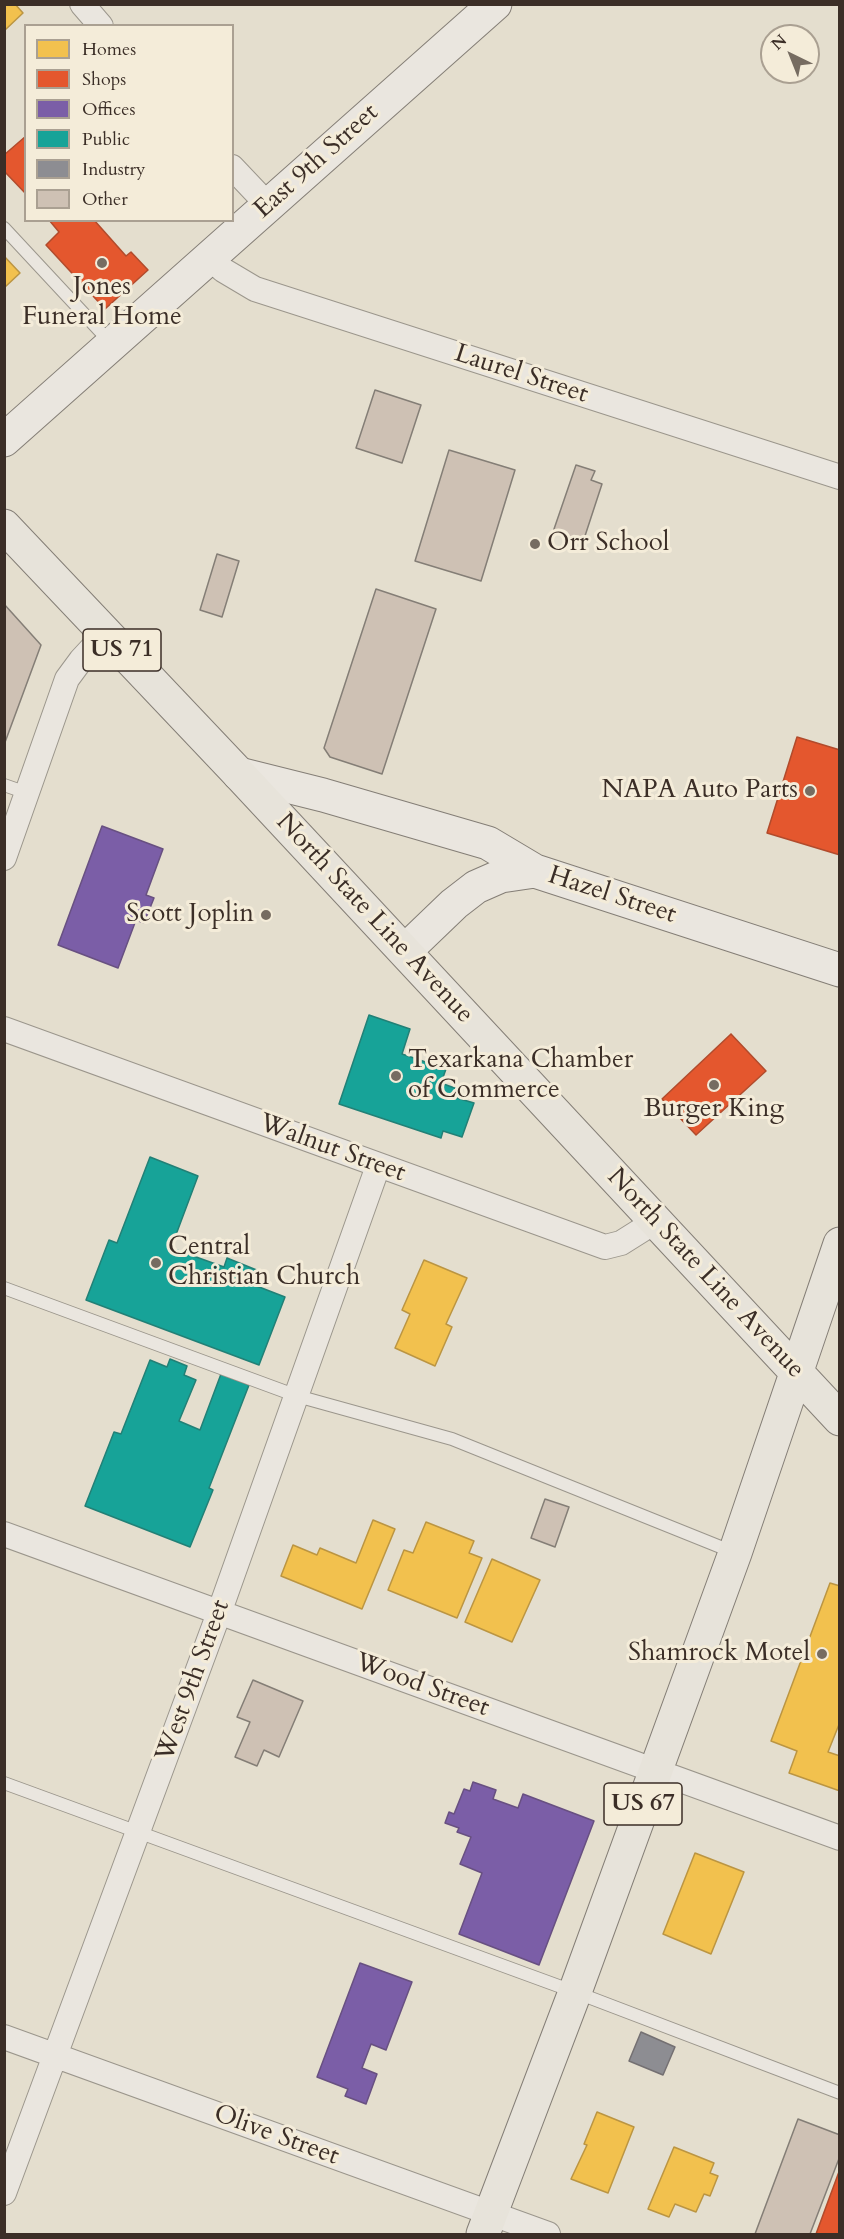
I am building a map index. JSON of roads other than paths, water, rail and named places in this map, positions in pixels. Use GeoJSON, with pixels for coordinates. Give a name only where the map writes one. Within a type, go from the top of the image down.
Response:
{"type":"FeatureCollection","features":[{"type":"Feature","properties":{"kind":"main road","name":"East 9th Street"},"geometry":{"type":"LineString","coordinates":[[4,440],[495,4]]}},
{"type":"Feature","properties":{"kind":"main road","name":"North State Line Avenue"},"geometry":{"type":"LineString","coordinates":[[4,526],[405,951],[840,1419]]}},
{"type":"Feature","properties":{"kind":"main road"},"geometry":{"type":"LineString","coordinates":[[239,774],[323,795],[488,843],[535,871]]}},
{"type":"Feature","properties":{"kind":"main road","name":"Hazel Street"},"geometry":{"type":"LineString","coordinates":[[405,951],[454,904],[476,887],[501,876],[535,871],[840,970]]}},
{"type":"Feature","properties":{"kind":"main road","name":"US 67"},"geometry":{"type":"LineString","coordinates":[[487,2224],[575,1992],[735,1553],[840,1244]]}},
{"type":"Feature","properties":{"kind":"street"},"geometry":{"type":"LineString","coordinates":[[82,4],[99,24]]}},
{"type":"Feature","properties":{"kind":"street"},"geometry":{"type":"LineString","coordinates":[[234,169],[268,205]]}},
{"type":"Feature","properties":{"kind":"street","name":"Laurel Street"},"geometry":{"type":"LineString","coordinates":[[210,258],[223,270],[255,289],[840,477]]}},
{"type":"Feature","properties":{"kind":"street"},"geometry":{"type":"LineString","coordinates":[[4,858],[67,679],[106,633]]}},
{"type":"Feature","properties":{"kind":"street","name":"Walnut Street"},"geometry":{"type":"LineString","coordinates":[[4,1029],[605,1247],[621,1243],[656,1221]]}},
{"type":"Feature","properties":{"kind":"street","name":"West 9th Street"},"geometry":{"type":"LineString","coordinates":[[4,2193],[219,1613],[378,1166]]}},
{"type":"Feature","properties":{"kind":"street","name":"Wood Street"},"geometry":{"type":"LineString","coordinates":[[4,1534],[840,1838]]}},
{"type":"Feature","properties":{"kind":"street","name":"Olive Street"},"geometry":{"type":"LineString","coordinates":[[4,2037],[487,2224],[548,2235]]}},
{"type":"Feature","properties":{"kind":"lane"},"geometry":{"type":"LineString","coordinates":[[4,228],[112,344]]}},
{"type":"Feature","properties":{"kind":"lane"},"geometry":{"type":"LineString","coordinates":[[4,785],[27,794]]}},
{"type":"Feature","properties":{"kind":"lane"},"geometry":{"type":"LineString","coordinates":[[4,1288],[297,1396],[452,1439],[735,1553]]}},
{"type":"Feature","properties":{"kind":"lane"},"geometry":{"type":"LineString","coordinates":[[4,1783],[575,1992],[840,2093]]}},
{"type":"Feature","properties":{"kind":"place","name":"Jones Funeral Home"},"geometry":{"type":"Point","coordinates":[102,263]}},
{"type":"Feature","properties":{"kind":"place","name":"Orr School"},"geometry":{"type":"Point","coordinates":[535,544]}},
{"type":"Feature","properties":{"kind":"place","name":"NAPA Auto Parts"},"geometry":{"type":"Point","coordinates":[810,791]}},
{"type":"Feature","properties":{"kind":"place","name":"Scott Joplin"},"geometry":{"type":"Point","coordinates":[266,915]}},
{"type":"Feature","properties":{"kind":"place","name":"Texarkana Chamber of Commerce"},"geometry":{"type":"Point","coordinates":[396,1076]}},
{"type":"Feature","properties":{"kind":"place","name":"Burger King"},"geometry":{"type":"Point","coordinates":[714,1085]}},
{"type":"Feature","properties":{"kind":"place","name":"Central Christian Church"},"geometry":{"type":"Point","coordinates":[156,1263]}},
{"type":"Feature","properties":{"kind":"place","name":"Shamrock Motel"},"geometry":{"type":"Point","coordinates":[822,1654]}}]}
